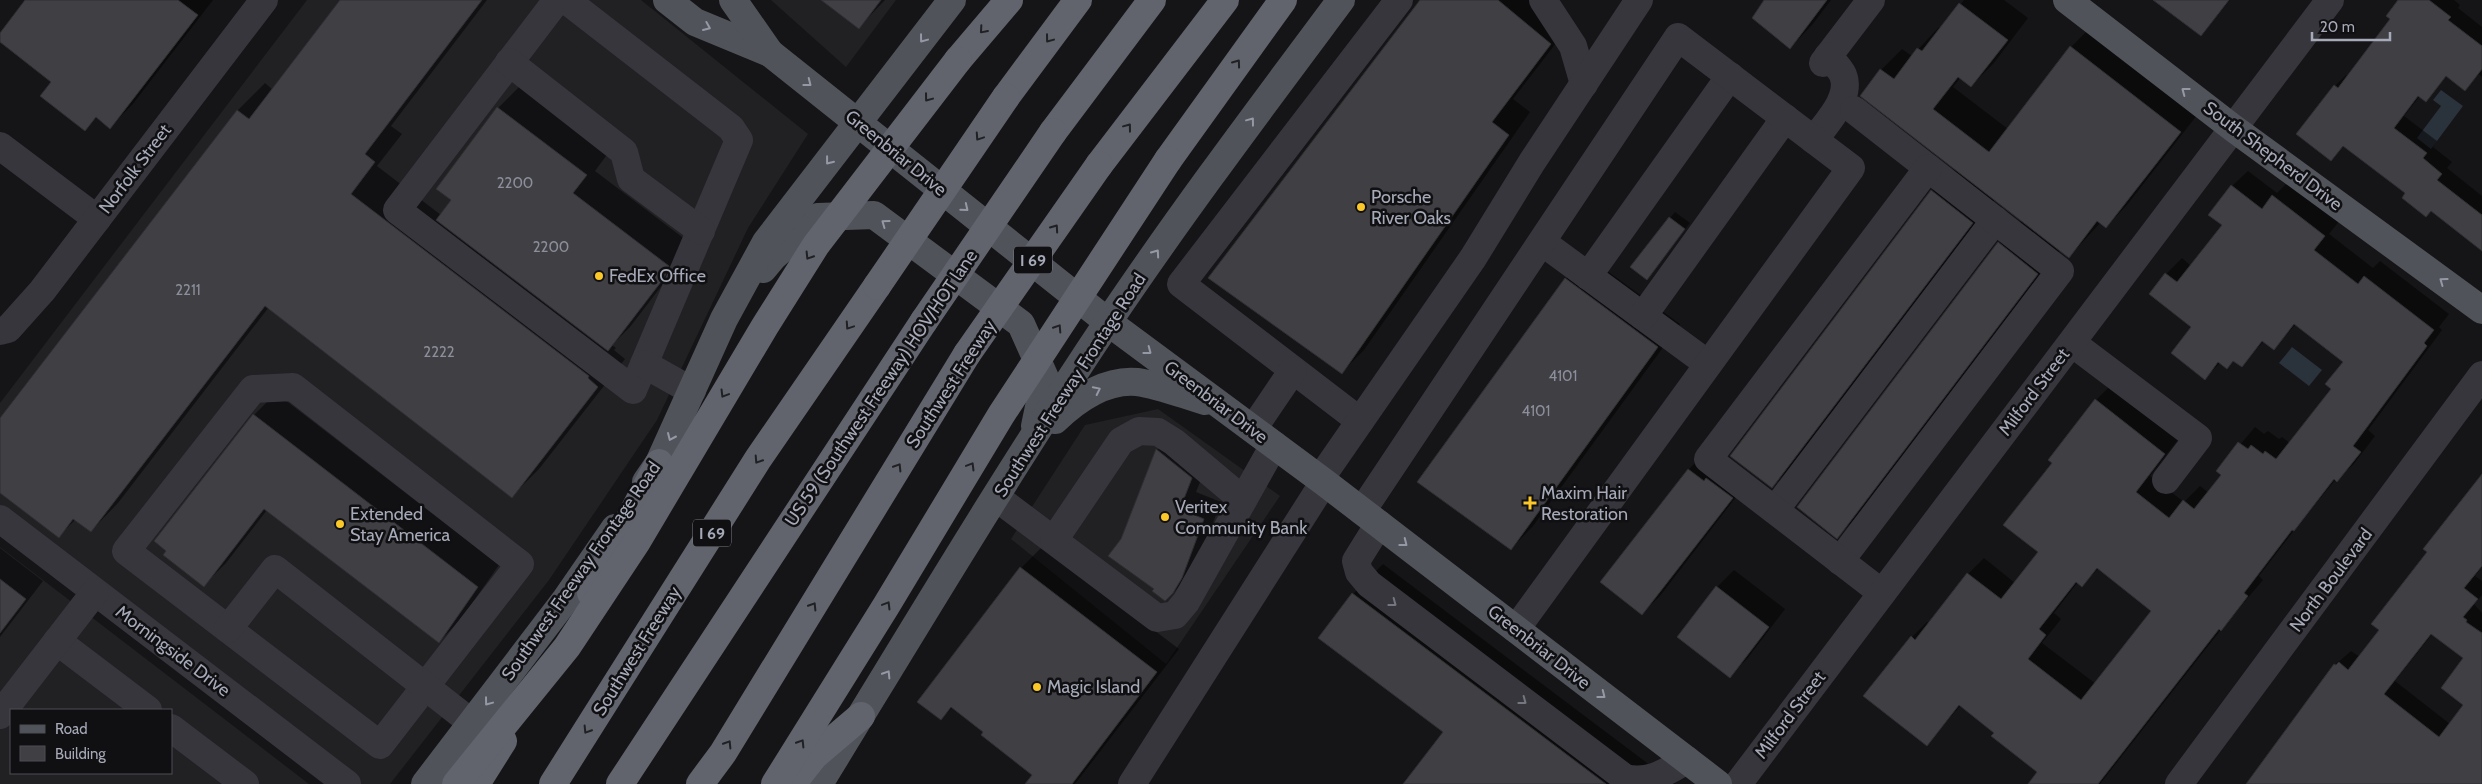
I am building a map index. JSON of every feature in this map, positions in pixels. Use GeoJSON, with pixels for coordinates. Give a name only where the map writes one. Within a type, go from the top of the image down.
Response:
{"type":"FeatureCollection","features":[{"type":"Feature","properties":{"kind":"highway"},"geometry":{"type":"LineString","coordinates":[[456,784],[567,647],[636,543],[765,326],[816,245],[958,60],[1009,0]]}},
{"type":"Feature","properties":{"kind":"highway","name":"Southwest Freeway"},"geometry":{"type":"LineString","coordinates":[[553,784],[758,459],[1006,96],[1078,0]]}},
{"type":"Feature","properties":{"kind":"highway","name":"US 59 (Southwest Freeway) HOV/HOT lane"},"geometry":{"type":"LineString","coordinates":[[620,784],[924,322],[1054,132],[1152,0]]}},
{"type":"Feature","properties":{"kind":"highway","name":"Southwest Freeway"},"geometry":{"type":"LineString","coordinates":[[700,784],[723,753],[967,354],[1099,166],[1225,0]]}},
{"type":"Feature","properties":{"kind":"highway"},"geometry":{"type":"LineString","coordinates":[[775,784],[1001,416],[1168,160],[1283,0]]}},
{"type":"Feature","properties":{"kind":"highway"},"geometry":{"type":"LineString","coordinates":[[476,784],[571,632],[659,463]]}},
{"type":"Feature","properties":{"kind":"highway"},"geometry":{"type":"LineString","coordinates":[[792,784],[814,756],[861,716]]}},
{"type":"Feature","properties":{"kind":"main road"},"geometry":{"type":"LineString","coordinates":[[667,0],[695,22],[770,53]]}},
{"type":"Feature","properties":{"kind":"main road","name":"Greenbriar Drive"},"geometry":{"type":"LineString","coordinates":[[733,0],[770,53],[1108,322],[1322,480],[1718,784]]}},
{"type":"Feature","properties":{"kind":"main road","name":"Southwest Freeway Frontage Road"},"geometry":{"type":"LineString","coordinates":[[425,784],[566,599],[659,463],[724,319],[766,242],[952,0]]}},
{"type":"Feature","properties":{"kind":"main road","name":"Southwest Freeway Frontage Road"},"geometry":{"type":"LineString","coordinates":[[820,784],[1108,322],[1208,180],[1341,0]]}},
{"type":"Feature","properties":{"kind":"main road","name":"South Shepherd Drive"},"geometry":{"type":"LineString","coordinates":[[2067,0],[2234,128],[2482,310]]}},
{"type":"Feature","properties":{"kind":"main road"},"geometry":{"type":"LineString","coordinates":[[724,319],[772,257],[818,217],[874,215],[1021,324],[1045,378],[1032,442]]}},
{"type":"Feature","properties":{"kind":"main road"},"geometry":{"type":"LineString","coordinates":[[1032,442],[1071,405],[1101,387],[1136,382],[1220,405]]}},
{"type":"Feature","properties":{"kind":"street","name":"Norfolk Street"},"geometry":{"type":"LineString","coordinates":[[0,331],[8,329],[42,291],[264,0]]}},
{"type":"Feature","properties":{"kind":"street"},"geometry":{"type":"LineString","coordinates":[[557,0],[396,210],[633,390],[739,140],[731,128],[566,0]]}},
{"type":"Feature","properties":{"kind":"street"},"geometry":{"type":"LineString","coordinates":[[1360,421],[1181,284],[1399,0]]}},
{"type":"Feature","properties":{"kind":"street"},"geometry":{"type":"LineString","coordinates":[[1543,0],[1573,46],[1584,84]]}},
{"type":"Feature","properties":{"kind":"street"},"geometry":{"type":"LineString","coordinates":[[1132,784],[1360,421],[1473,258],[1532,162],[1638,0]]}},
{"type":"Feature","properties":{"kind":"street"},"geometry":{"type":"LineString","coordinates":[[1814,140],[1842,100],[1845,85],[1843,74],[1826,60],[1871,0]]}},
{"type":"Feature","properties":{"kind":"street","name":"Milford Street"},"geometry":{"type":"LineString","coordinates":[[1738,784],[2330,0]]}},
{"type":"Feature","properties":{"kind":"street"},"geometry":{"type":"LineString","coordinates":[[1516,629],[1851,168],[1678,37],[1542,242],[1371,518],[1356,561],[1359,572],[1369,584],[1624,778],[1636,782],[1649,781],[1687,760]]}},
{"type":"Feature","properties":{"kind":"street"},"geometry":{"type":"LineString","coordinates":[[509,62],[624,152],[631,179],[700,231]]}},
{"type":"Feature","properties":{"kind":"street"},"geometry":{"type":"LineString","coordinates":[[1588,276],[1730,76]]}},
{"type":"Feature","properties":{"kind":"street"},"geometry":{"type":"LineString","coordinates":[[1840,561],[2060,271],[1854,110]]}},
{"type":"Feature","properties":{"kind":"street"},"geometry":{"type":"LineString","coordinates":[[1643,316],[1785,118]]}},
{"type":"Feature","properties":{"kind":"street"},"geometry":{"type":"LineString","coordinates":[[0,146],[97,218]]}},
{"type":"Feature","properties":{"kind":"street"},"geometry":{"type":"LineString","coordinates":[[1882,593],[1708,459],[1928,168]]}},
{"type":"Feature","properties":{"kind":"street"},"geometry":{"type":"LineString","coordinates":[[1775,510],[1995,220]]}},
{"type":"Feature","properties":{"kind":"street"},"geometry":{"type":"LineString","coordinates":[[1542,242],[1708,364]]}},
{"type":"Feature","properties":{"kind":"street"},"geometry":{"type":"LineString","coordinates":[[2072,343],[2198,438],[2166,480]]}},
{"type":"Feature","properties":{"kind":"street"},"geometry":{"type":"LineString","coordinates":[[644,364],[692,391]]}},
{"type":"Feature","properties":{"kind":"street"},"geometry":{"type":"LineString","coordinates":[[1253,429],[1293,370]]}},
{"type":"Feature","properties":{"kind":"street","name":"North Boulevard"},"geometry":{"type":"LineString","coordinates":[[2179,784],[2482,375]]}},
{"type":"Feature","properties":{"kind":"street"},"geometry":{"type":"LineString","coordinates":[[293,387],[520,564],[425,687],[380,745],[126,551],[253,389],[293,387]]}},
{"type":"Feature","properties":{"kind":"street"},"geometry":{"type":"LineString","coordinates":[[1054,540],[1121,441],[1139,431],[1158,432],[1174,442],[1243,500]]}},
{"type":"Feature","properties":{"kind":"street"},"geometry":{"type":"LineString","coordinates":[[997,498],[1157,618],[1175,616],[1186,602],[1274,445]]}},
{"type":"Feature","properties":{"kind":"street","name":"Morningside Drive"},"geometry":{"type":"LineString","coordinates":[[0,519],[347,784]]}},
{"type":"Feature","properties":{"kind":"street"},"geometry":{"type":"LineString","coordinates":[[228,629],[275,569],[472,723]]}},
{"type":"Feature","properties":{"kind":"street"},"geometry":{"type":"LineString","coordinates":[[0,715],[95,592]]}},
{"type":"Feature","properties":{"kind":"street"},"geometry":{"type":"LineString","coordinates":[[57,641],[147,709]]}},
{"type":"Feature","properties":{"kind":"street"},"geometry":{"type":"LineString","coordinates":[[172,729],[245,784]]}},
{"type":"Feature","properties":{"kind":"shaded area"},"geometry":{"type":"Polygon","coordinates":[[[307,0],[641,0],[808,134],[748,228],[657,420],[549,580],[390,784],[361,784],[0,507],[0,403],[307,0]]]}},
{"type":"Feature","properties":{"kind":"shaded area"},"geometry":{"type":"Polygon","coordinates":[[[771,0],[896,0],[846,67],[771,0]]]}},
{"type":"Feature","properties":{"kind":"shaded area"},"geometry":{"type":"Polygon","coordinates":[[[2441,90],[2463,106],[2431,149],[2417,138],[2441,106],[2433,100],[2441,90]]]}},
{"type":"Feature","properties":{"kind":"shaded area"},"geometry":{"type":"Polygon","coordinates":[[[2292,347],[2322,370],[2309,386],[2279,363],[2292,347]]]}},
{"type":"Feature","properties":{"kind":"shaded area"},"geometry":{"type":"Polygon","coordinates":[[[1158,409],[1280,496],[1166,664],[1011,539],[1085,425],[1158,409]]]}},
{"type":"Feature","properties":{"kind":"shaded area"},"geometry":{"type":"Polygon","coordinates":[[[0,547],[309,784],[0,784],[0,547]]]}},
{"type":"Feature","properties":{"kind":"building"},"geometry":{"type":"Polygon","coordinates":[[[25,0],[178,0],[198,15],[110,129],[96,117],[85,131],[40,96],[51,82],[0,42],[0,33],[25,0]]]}},
{"type":"Feature","properties":{"kind":"building"},"geometry":{"type":"Polygon","coordinates":[[[340,0],[482,0],[365,154],[375,162],[351,194],[589,376],[588,378],[598,387],[512,498],[265,306],[91,532],[73,519],[59,538],[0,493],[0,418],[237,110],[249,119],[340,0]]]}},
{"type":"Feature","properties":{"kind":"building"},"geometry":{"type":"Polygon","coordinates":[[[821,0],[881,0],[859,29],[821,0]]]}},
{"type":"Feature","properties":{"kind":"building","name":"Porsche River Oaks"},"geometry":{"type":"Polygon","coordinates":[[[1420,0],[1498,0],[1551,44],[1492,122],[1509,135],[1342,374],[1208,278],[1420,0]]]}},
{"type":"Feature","properties":{"kind":"building"},"geometry":{"type":"Polygon","coordinates":[[[1764,0],[1827,0],[1790,49],[1752,18],[1764,0]]]}},
{"type":"Feature","properties":{"kind":"building"},"geometry":{"type":"Polygon","coordinates":[[[2153,0],[2229,0],[2201,36],[2153,0]]]}},
{"type":"Feature","properties":{"kind":"building"},"geometry":{"type":"Polygon","coordinates":[[[2398,0],[2429,0],[2451,17],[2448,20],[2482,46],[2482,69],[2465,91],[2446,76],[2426,102],[2418,96],[2394,128],[2427,153],[2423,158],[2442,174],[2437,180],[2482,215],[2482,251],[2431,211],[2426,217],[2402,198],[2405,193],[2343,146],[2331,161],[2296,134],[2334,85],[2338,88],[2390,19],[2386,16],[2398,0]]]}},
{"type":"Feature","properties":{"kind":"building"},"geometry":{"type":"Polygon","coordinates":[[[1959,3],[2008,40],[1971,87],[1958,77],[1933,109],[1989,152],[2070,46],[2181,132],[2106,228],[2097,221],[2069,258],[1860,96],[1880,69],[1894,79],[1917,48],[1922,51],[1959,3]]]}},
{"type":"Feature","properties":{"kind":"building"},"geometry":{"type":"Polygon","coordinates":[[[497,107],[587,175],[573,193],[669,266],[664,278],[608,351],[436,220],[451,200],[436,189],[497,107]]]}},
{"type":"Feature","properties":{"kind":"building"},"geometry":{"type":"Polygon","coordinates":[[[2231,185],[2262,209],[2272,195],[2325,236],[2314,250],[2358,284],[2364,276],[2434,330],[2424,343],[2427,346],[2353,446],[2361,452],[2337,482],[2334,479],[2294,531],[2292,530],[2244,593],[2248,596],[2221,631],[2219,629],[2098,784],[2028,784],[2037,772],[1991,736],[1994,733],[1959,705],[1927,746],[1863,696],[1911,636],[1915,640],[1967,573],[2001,599],[2038,552],[2003,525],[2052,463],[2048,460],[2095,399],[2165,454],[2136,492],[2169,518],[2183,500],[2194,509],[2221,475],[2216,471],[2238,442],[2248,449],[2251,445],[2263,454],[2265,451],[2276,459],[2331,389],[2325,384],[2343,362],[2294,324],[2274,350],[2262,341],[2242,367],[2233,361],[2227,369],[2218,362],[2205,380],[2171,353],[2191,327],[2149,294],[2165,273],[2177,282],[2222,225],[2208,215],[2231,185]],[[2097,568],[2082,587],[2076,582],[2039,629],[2046,635],[2028,659],[2081,700],[2151,611],[2097,568]]]}},
{"type":"Feature","properties":{"kind":"building"},"geometry":{"type":"Polygon","coordinates":[[[1931,190],[1973,223],[1772,488],[1730,456],[1931,190]]]}},
{"type":"Feature","properties":{"kind":"building"},"geometry":{"type":"Polygon","coordinates":[[[1669,217],[1685,229],[1647,280],[1630,267],[1669,217]]]}},
{"type":"Feature","properties":{"kind":"building"},"geometry":{"type":"Polygon","coordinates":[[[1998,242],[2038,274],[1837,539],[1797,507],[1998,242]]]}},
{"type":"Feature","properties":{"kind":"building"},"geometry":{"type":"Polygon","coordinates":[[[1565,278],[1658,347],[1511,550],[1417,482],[1565,278]]]}},
{"type":"Feature","properties":{"kind":"building","name":"Extended Stay America"},"geometry":{"type":"Polygon","coordinates":[[[253,414],[478,587],[439,643],[264,509],[204,587],[163,555],[166,551],[154,541],[253,414]]]}},
{"type":"Feature","properties":{"kind":"building","name":"Veritex Community Bank"},"geometry":{"type":"Polygon","coordinates":[[[1156,449],[1192,478],[1180,509],[1204,519],[1182,578],[1173,593],[1165,601],[1152,591],[1154,589],[1108,556],[1121,539],[1156,449]]]}},
{"type":"Feature","properties":{"kind":"building"},"geometry":{"type":"Polygon","coordinates":[[[1688,469],[1704,481],[1706,478],[1733,498],[1642,615],[1600,582],[1688,469]]]}},
{"type":"Feature","properties":{"kind":"building"},"geometry":{"type":"Polygon","coordinates":[[[2482,474],[2482,566],[2464,588],[2478,599],[2463,617],[2467,620],[2466,622],[2482,633],[2482,784],[2246,784],[2334,664],[2336,665],[2339,662],[2348,670],[2379,630],[2371,624],[2427,552],[2423,549],[2482,474]],[[2431,634],[2384,694],[2439,737],[2463,705],[2441,688],[2463,658],[2431,634]]]}},
{"type":"Feature","properties":{"kind":"building","name":"Magic Island"},"geometry":{"type":"Polygon","coordinates":[[[1020,567],[1157,672],[1072,784],[1025,784],[1032,775],[981,735],[983,732],[951,707],[941,720],[917,702],[1020,567]]]}},
{"type":"Feature","properties":{"kind":"building"},"geometry":{"type":"Polygon","coordinates":[[[0,579],[26,599],[0,633],[0,579]]]}},
{"type":"Feature","properties":{"kind":"building"},"geometry":{"type":"Polygon","coordinates":[[[1716,586],[1769,627],[1730,678],[1677,637],[1716,586]]]}},
{"type":"Feature","properties":{"kind":"building"},"geometry":{"type":"Polygon","coordinates":[[[1352,593],[1606,784],[1403,784],[1443,732],[1318,638],[1352,593]]]}},
{"type":"Feature","properties":{"kind":"place","name":"Porsche River Oaks"},"geometry":{"type":"Point","coordinates":[1361,207]}},
{"type":"Feature","properties":{"kind":"place","name":"FedEx Office"},"geometry":{"type":"Point","coordinates":[599,276]}},
{"type":"Feature","properties":{"kind":"place","name":"Maxim Hair Restoration"},"geometry":{"type":"Point","coordinates":[1530,503]}},
{"type":"Feature","properties":{"kind":"place","name":"Veritex Community Bank"},"geometry":{"type":"Point","coordinates":[1165,517]}},
{"type":"Feature","properties":{"kind":"place","name":"Extended Stay America"},"geometry":{"type":"Point","coordinates":[340,524]}},
{"type":"Feature","properties":{"kind":"place","name":"Magic Island"},"geometry":{"type":"Point","coordinates":[1037,687]}}]}
